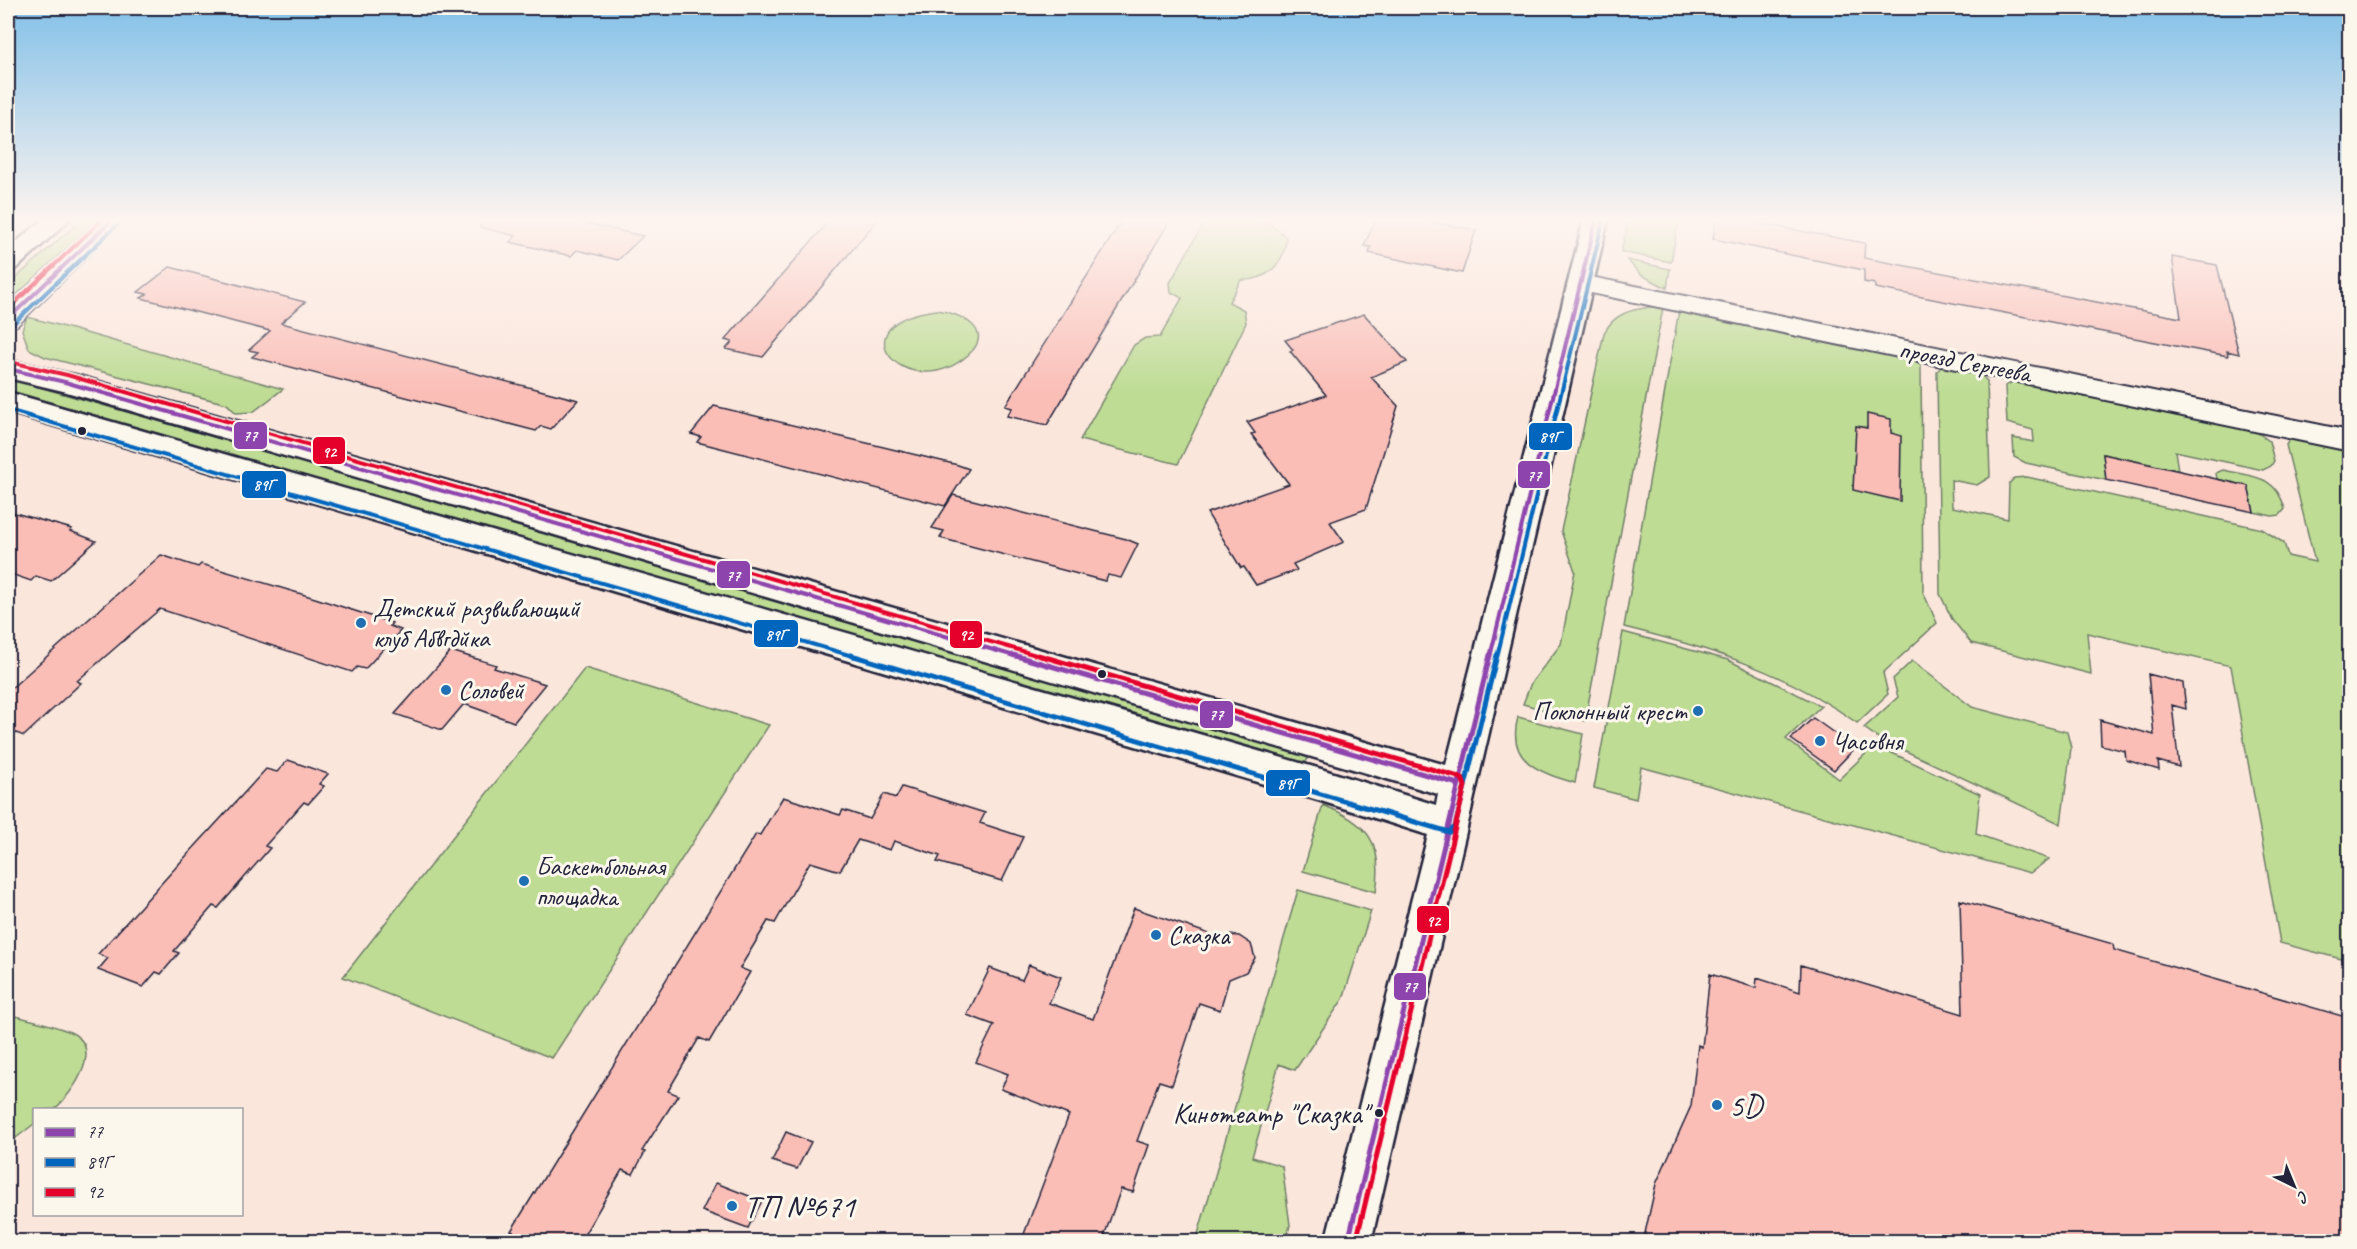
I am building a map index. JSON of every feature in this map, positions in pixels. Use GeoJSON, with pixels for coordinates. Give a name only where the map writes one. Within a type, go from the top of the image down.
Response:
{"type":"FeatureCollection","features":[{"type":"Feature","properties":{"kind":"main road"},"geometry":{"type":"LineString","coordinates":[[1348,1242],[1582,277]]}},
{"type":"Feature","properties":{"kind":"main road"},"geometry":{"type":"LineString","coordinates":[[8,369],[65,382],[1458,784]]}},
{"type":"Feature","properties":{"kind":"main road"},"geometry":{"type":"LineString","coordinates":[[8,402],[1321,785],[1448,825]]}},
{"type":"Feature","properties":{"kind":"street"},"geometry":{"type":"LineString","coordinates":[[8,319],[52,277]]}},
{"type":"Feature","properties":{"kind":"street","name":"проезд Сергеева"},"geometry":{"type":"LineString","coordinates":[[1581,283],[2349,441]]}},
{"type":"Feature","properties":{"kind":"green space"},"geometry":{"type":"Polygon","coordinates":[[[17,277],[37,277],[8,304],[8,285],[17,277]]]}},
{"type":"Feature","properties":{"kind":"green space"},"geometry":{"type":"Polygon","coordinates":[[[1173,277],[1260,277],[1241,280],[1229,302],[1244,310],[1246,323],[1178,464],[1080,440],[1134,345],[1145,338],[1160,337],[1182,298],[1171,292],[1170,283],[1173,277]]]}},
{"type":"Feature","properties":{"kind":"green space"},"geometry":{"type":"Polygon","coordinates":[[[1646,277],[1669,277],[1667,288],[1646,277]]]}},
{"type":"Feature","properties":{"kind":"green space"},"geometry":{"type":"Polygon","coordinates":[[[1650,307],[1663,308],[1585,721],[1523,704],[1531,683],[1561,644],[1575,571],[1561,531],[1604,333],[1617,317],[1650,307]]]}},
{"type":"Feature","properties":{"kind":"green space"},"geometry":{"type":"Polygon","coordinates":[[[937,310],[964,319],[977,331],[976,346],[968,355],[945,369],[923,372],[904,367],[890,357],[885,343],[889,330],[906,318],[937,310]]]}},
{"type":"Feature","properties":{"kind":"green space"},"geometry":{"type":"Polygon","coordinates":[[[1679,310],[1913,358],[1921,366],[1923,592],[1937,623],[1883,673],[1888,694],[1857,723],[1802,689],[1745,663],[1624,627],[1679,310]]]}},
{"type":"Feature","properties":{"kind":"green space"},"geometry":{"type":"Polygon","coordinates":[[[27,317],[283,389],[253,412],[236,413],[227,404],[45,357],[29,349],[22,330],[27,317]]]}},
{"type":"Feature","properties":{"kind":"green space"},"geometry":{"type":"Polygon","coordinates":[[[1944,365],[1978,372],[1987,381],[1990,477],[1977,485],[1951,480],[1952,507],[2008,519],[2009,484],[2014,478],[2027,477],[2262,529],[2284,543],[2288,556],[2315,562],[2286,445],[2290,439],[2349,447],[2349,961],[2280,943],[2231,666],[2087,633],[2091,674],[1971,643],[1952,619],[1940,594],[1937,371],[1944,365]]]}},
{"type":"Feature","properties":{"kind":"green space"},"geometry":{"type":"Polygon","coordinates":[[[18,381],[1301,748],[1308,759],[1304,764],[1296,764],[8,392],[8,383],[18,381]]]}},
{"type":"Feature","properties":{"kind":"green space"},"geometry":{"type":"Polygon","coordinates":[[[2014,381],[2250,427],[2269,441],[2274,461],[2271,466],[2263,470],[2175,451],[2178,470],[2103,454],[2106,480],[2026,463],[2014,457],[2013,438],[2034,442],[2033,430],[2007,423],[2005,386],[2014,381]]]}},
{"type":"Feature","properties":{"kind":"green space"},"geometry":{"type":"Polygon","coordinates":[[[2223,470],[2254,476],[2270,484],[2281,498],[2285,509],[2280,515],[2272,516],[2254,512],[2248,486],[2217,479],[2216,473],[2223,470]]]}},
{"type":"Feature","properties":{"kind":"green space"},"geometry":{"type":"Polygon","coordinates":[[[1623,632],[1728,660],[1821,706],[1786,739],[1839,779],[1875,745],[1980,794],[1976,834],[2049,859],[2030,873],[1641,767],[1636,799],[1594,788],[1623,632]]]}},
{"type":"Feature","properties":{"kind":"green space"},"geometry":{"type":"Polygon","coordinates":[[[1912,661],[1972,707],[2067,732],[2071,748],[2061,824],[1880,739],[1864,728],[1898,697],[1893,679],[1912,661]]]}},
{"type":"Feature","properties":{"kind":"green space"},"geometry":{"type":"Polygon","coordinates":[[[585,668],[769,725],[552,1058],[343,977],[585,668]]]}},
{"type":"Feature","properties":{"kind":"green space"},"geometry":{"type":"Polygon","coordinates":[[[1518,717],[1583,734],[1575,783],[1538,769],[1521,754],[1515,732],[1518,717]]]}},
{"type":"Feature","properties":{"kind":"green space"},"geometry":{"type":"Polygon","coordinates":[[[1323,805],[1351,819],[1369,837],[1375,848],[1377,860],[1376,892],[1303,871],[1323,805]]]}},
{"type":"Feature","properties":{"kind":"green space"},"geometry":{"type":"Polygon","coordinates":[[[1298,890],[1371,911],[1343,999],[1295,1070],[1279,1064],[1252,1157],[1282,1166],[1290,1225],[1286,1241],[1196,1241],[1298,890]]]}},
{"type":"Feature","properties":{"kind":"green space"},"geometry":{"type":"Polygon","coordinates":[[[8,1010],[11,1015],[70,1032],[80,1039],[85,1049],[86,1059],[77,1082],[62,1102],[56,1108],[33,1108],[33,1125],[8,1144],[8,1010]]]}},
{"type":"Feature","properties":{"kind":"building"},"geometry":{"type":"Polygon","coordinates":[[[157,277],[210,277],[305,302],[281,323],[578,400],[551,429],[541,426],[536,431],[252,357],[258,352],[249,350],[270,331],[141,298],[147,294],[138,292],[157,277]]]}},
{"type":"Feature","properties":{"kind":"building"},"geometry":{"type":"Polygon","coordinates":[[[780,277],[829,277],[763,357],[726,349],[732,342],[725,340],[780,277]]]}},
{"type":"Feature","properties":{"kind":"building"},"geometry":{"type":"Polygon","coordinates":[[[1086,277],[1136,277],[1047,425],[1007,416],[1012,408],[1005,406],[1086,277]]]}},
{"type":"Feature","properties":{"kind":"building"},"geometry":{"type":"Polygon","coordinates":[[[1864,277],[1966,277],[2181,318],[2175,277],[2220,277],[2239,354],[2227,351],[2228,356],[1875,288],[1875,284],[1864,282],[1864,277]]]}},
{"type":"Feature","properties":{"kind":"building"},"geometry":{"type":"Polygon","coordinates":[[[1364,314],[1407,362],[1371,377],[1398,406],[1366,509],[1330,522],[1344,542],[1293,564],[1297,570],[1256,585],[1244,567],[1241,568],[1207,513],[1289,484],[1251,434],[1255,433],[1247,422],[1326,395],[1290,351],[1293,350],[1285,340],[1364,314]]]}},
{"type":"Feature","properties":{"kind":"building"},"geometry":{"type":"Polygon","coordinates":[[[714,406],[969,469],[945,506],[697,442],[701,437],[691,434],[714,406]]]}},
{"type":"Feature","properties":{"kind":"building"},"geometry":{"type":"Polygon","coordinates":[[[1867,414],[1891,419],[1891,433],[1901,436],[1900,501],[1853,490],[1856,426],[1867,428],[1867,414]]]}},
{"type":"Feature","properties":{"kind":"building"},"geometry":{"type":"Polygon","coordinates":[[[2103,454],[2248,486],[2254,512],[2106,480],[2103,454]]]}},
{"type":"Feature","properties":{"kind":"building"},"geometry":{"type":"Polygon","coordinates":[[[953,495],[1138,544],[1121,578],[1108,575],[1105,581],[940,538],[944,531],[932,528],[953,495]]]}},
{"type":"Feature","properties":{"kind":"building"},"geometry":{"type":"Polygon","coordinates":[[[8,511],[72,529],[70,531],[96,541],[51,581],[36,576],[31,581],[8,573],[8,511]]]}},
{"type":"Feature","properties":{"kind":"building"},"geometry":{"type":"Polygon","coordinates":[[[161,555],[198,567],[201,564],[315,598],[392,623],[390,626],[401,630],[365,669],[357,667],[352,672],[160,609],[77,681],[81,683],[24,736],[8,730],[8,691],[161,555]]]}},
{"type":"Feature","properties":{"kind":"building","name":"Соловей"},"geometry":{"type":"Polygon","coordinates":[[[451,651],[545,684],[514,722],[464,704],[442,730],[395,714],[451,651]]]}},
{"type":"Feature","properties":{"kind":"building"},"geometry":{"type":"Polygon","coordinates":[[[2148,674],[2183,683],[2186,709],[2172,705],[2179,767],[2158,761],[2159,770],[2126,760],[2125,751],[2101,745],[2100,720],[2154,735],[2148,674]]]}},
{"type":"Feature","properties":{"kind":"building","name":"Часовня"},"geometry":{"type":"Polygon","coordinates":[[[1813,718],[1855,748],[1834,770],[1791,739],[1813,718]]]}},
{"type":"Feature","properties":{"kind":"building"},"geometry":{"type":"Polygon","coordinates":[[[288,760],[328,774],[319,784],[324,786],[308,804],[304,802],[265,846],[270,848],[218,908],[213,906],[174,951],[179,953],[161,974],[156,972],[143,987],[98,970],[108,958],[98,954],[177,866],[266,769],[277,772],[288,760]]]}},
{"type":"Feature","properties":{"kind":"building"},"geometry":{"type":"Polygon","coordinates":[[[902,787],[985,813],[980,823],[1023,837],[1002,881],[937,862],[940,856],[894,841],[890,850],[858,840],[840,871],[810,862],[775,923],[768,921],[740,968],[750,972],[709,1042],[699,1038],[668,1091],[678,1095],[642,1151],[645,1152],[633,1174],[622,1170],[580,1242],[538,1242],[511,1231],[756,834],[760,835],[783,797],[840,815],[843,810],[870,819],[884,794],[896,798],[902,787]]]}},
{"type":"Feature","properties":{"kind":"building"},"geometry":{"type":"Polygon","coordinates":[[[1960,900],[2113,944],[2114,950],[2349,1018],[2349,1242],[1643,1242],[1656,1184],[1691,1106],[1698,1045],[1702,1047],[1710,974],[1756,988],[1757,978],[1800,992],[1801,965],[1963,1014],[1960,900]]]}},
{"type":"Feature","properties":{"kind":"building"},"geometry":{"type":"Polygon","coordinates":[[[1134,908],[1221,938],[1229,935],[1239,936],[1251,944],[1255,958],[1246,972],[1229,979],[1220,1010],[1199,1003],[1172,1085],[1159,1081],[1137,1141],[1149,1145],[1133,1192],[1121,1189],[1102,1242],[1021,1242],[1069,1115],[1001,1089],[1008,1074],[976,1062],[994,1025],[967,1015],[990,968],[1022,980],[1029,965],[1061,977],[1049,1003],[1093,1019],[1134,908]]]}},
{"type":"Feature","properties":{"kind":"building"},"geometry":{"type":"Polygon","coordinates":[[[786,1132],[811,1142],[797,1169],[772,1161],[786,1132]]]}},
{"type":"Feature","properties":{"kind":"building","name":"ТП №671"},"geometry":{"type":"Polygon","coordinates":[[[716,1183],[762,1201],[748,1228],[702,1211],[716,1183]]]}},
{"type":"Feature","properties":{"kind":"transit line","name":"92"},"geometry":{"type":"LineString","coordinates":[[8,309],[41,277]]}},
{"type":"Feature","properties":{"kind":"transit line","name":"77"},"geometry":{"type":"LineString","coordinates":[[8,319],[52,277]]}},
{"type":"Feature","properties":{"kind":"transit line","name":"89Г"},"geometry":{"type":"LineString","coordinates":[[13,324],[62,277]]}},
{"type":"Feature","properties":{"kind":"transit line","name":"77"},"geometry":{"type":"LineString","coordinates":[[1348,1242],[1582,277]]}},
{"type":"Feature","properties":{"kind":"transit line","name":"89Г"},"geometry":{"type":"LineString","coordinates":[[8,410],[1319,792],[1449,832],[1455,827],[1589,277]]}},
{"type":"Feature","properties":{"kind":"transit line","name":"92"},"geometry":{"type":"LineString","coordinates":[[10,362],[67,375],[1462,778],[1465,786],[1356,1242]]}},
{"type":"Feature","properties":{"kind":"transit line","name":"77"},"geometry":{"type":"LineString","coordinates":[[8,369],[65,382],[1458,784]]}},
{"type":"Feature","properties":{"kind":"place","name":"Детский развивающий клуб Абвгдйка"},"geometry":{"type":"Point","coordinates":[361,623]}},
{"type":"Feature","properties":{"kind":"place","name":"Соловей"},"geometry":{"type":"Point","coordinates":[446,690]}},
{"type":"Feature","properties":{"kind":"place","name":"Поклонный крест"},"geometry":{"type":"Point","coordinates":[1698,711]}},
{"type":"Feature","properties":{"kind":"place","name":"Часовня"},"geometry":{"type":"Point","coordinates":[1820,741]}},
{"type":"Feature","properties":{"kind":"place","name":"Баскетбольная площадка"},"geometry":{"type":"Point","coordinates":[524,881]}},
{"type":"Feature","properties":{"kind":"place","name":"Сказка"},"geometry":{"type":"Point","coordinates":[1156,935]}},
{"type":"Feature","properties":{"kind":"place","name":"5D"},"geometry":{"type":"Point","coordinates":[1717,1105]}},
{"type":"Feature","properties":{"kind":"place","name":"Кинотеатр \"Сказка\""},"geometry":{"type":"Point","coordinates":[1379,1113]}},
{"type":"Feature","properties":{"kind":"place","name":"ТП №671"},"geometry":{"type":"Point","coordinates":[732,1206]}}]}
